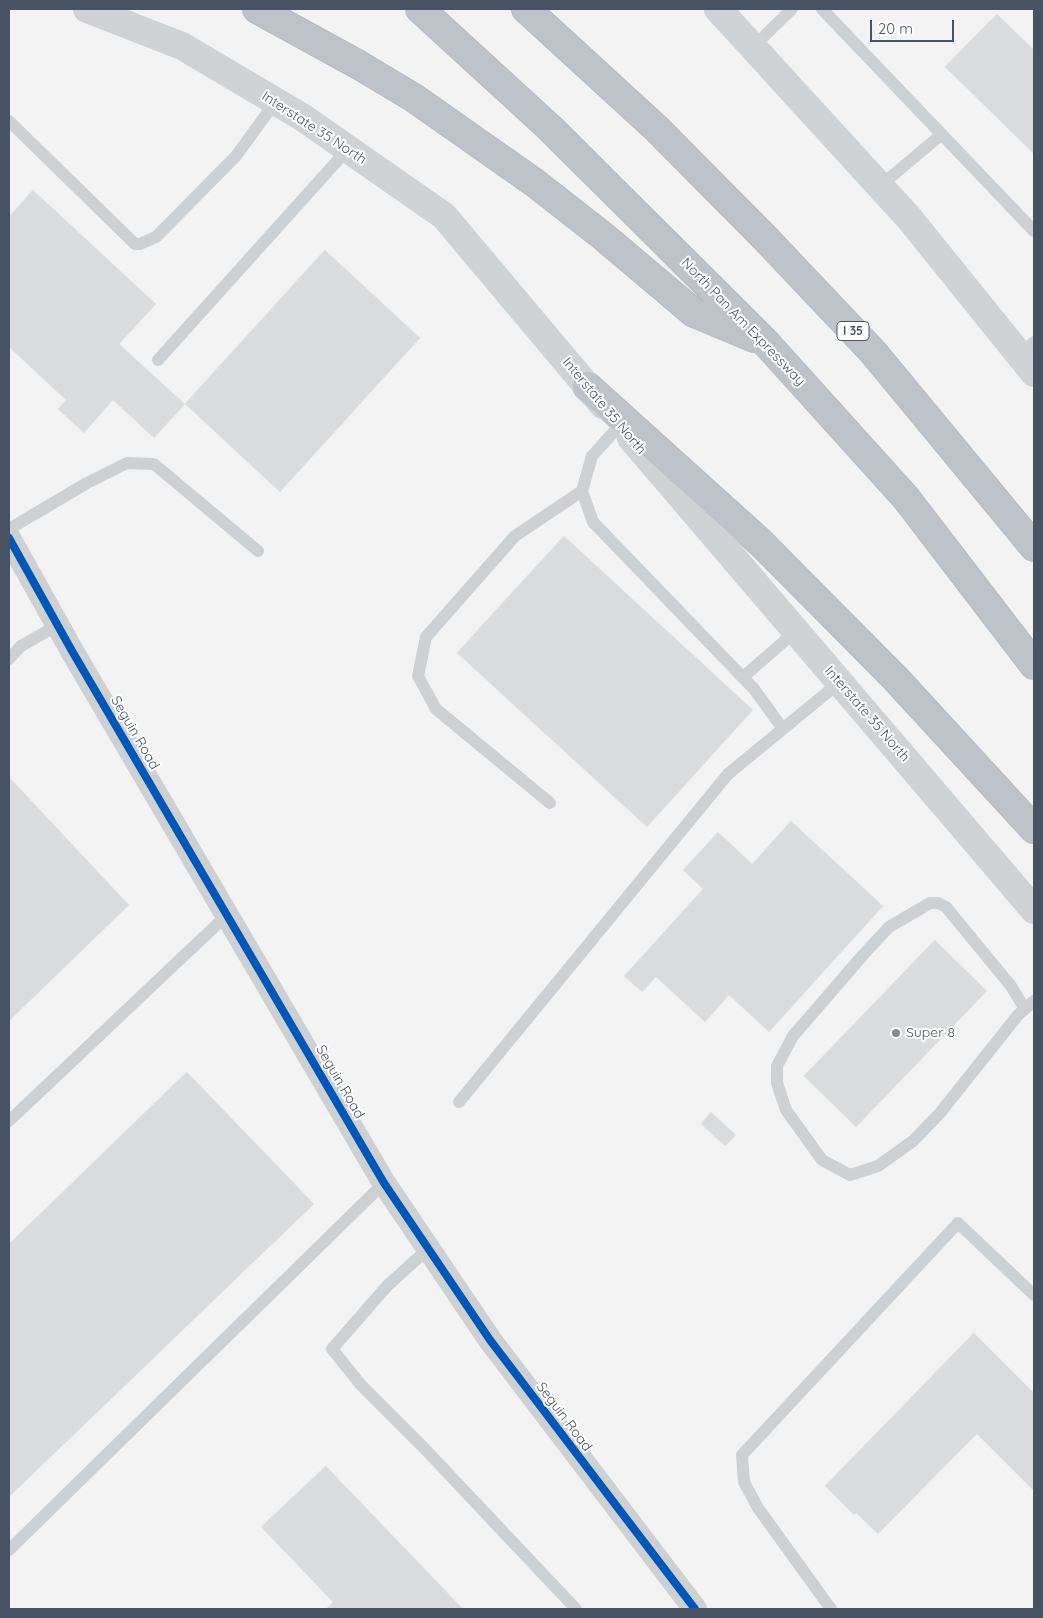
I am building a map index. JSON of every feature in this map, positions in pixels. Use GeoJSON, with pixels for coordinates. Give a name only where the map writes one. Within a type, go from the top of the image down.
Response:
{"type":"FeatureCollection","features":[{"type":"Feature","properties":{"kind":"highway"},"geometry":{"type":"LineString","coordinates":[[257,9],[359,65],[414,98],[536,183],[604,237],[694,313],[767,344]]}},
{"type":"Feature","properties":{"kind":"highway","name":"North Pan Am Expressway"},"geometry":{"type":"LineString","coordinates":[[420,9],[551,129],[767,344],[906,498],[1034,665]]}},
{"type":"Feature","properties":{"kind":"highway","name":"I 35"},"geometry":{"type":"LineString","coordinates":[[526,9],[656,128],[766,238],[873,352],[1034,547]]}},
{"type":"Feature","properties":{"kind":"highway"},"geometry":{"type":"LineString","coordinates":[[587,386],[761,543],[895,678],[1034,829]]}},
{"type":"Feature","properties":{"kind":"main road","name":"Interstate 35 North"},"geometry":{"type":"LineString","coordinates":[[86,9],[182,46],[302,117],[444,216],[1034,910]]}},
{"type":"Feature","properties":{"kind":"main road"},"geometry":{"type":"LineString","coordinates":[[718,9],[909,218],[1030,357]]}},
{"type":"Feature","properties":{"kind":"street","name":"Seguin Road"},"geometry":{"type":"LineString","coordinates":[[10,541],[227,916],[384,1182],[490,1340],[694,1609]]}},
{"type":"Feature","properties":{"kind":"lane"},"geometry":{"type":"LineString","coordinates":[[753,47],[792,9]]}},
{"type":"Feature","properties":{"kind":"lane"},"geometry":{"type":"LineString","coordinates":[[822,9],[1034,231]]}},
{"type":"Feature","properties":{"kind":"lane"},"geometry":{"type":"LineString","coordinates":[[9,121],[135,244],[140,244],[156,237],[236,156],[276,101]]}},
{"type":"Feature","properties":{"kind":"lane"},"geometry":{"type":"LineString","coordinates":[[880,186],[942,134]]}},
{"type":"Feature","properties":{"kind":"lane"},"geometry":{"type":"LineString","coordinates":[[158,360],[348,149]]}},
{"type":"Feature","properties":{"kind":"lane"},"geometry":{"type":"LineString","coordinates":[[620,425],[592,456],[582,491],[593,522],[743,677],[783,729]]}},
{"type":"Feature","properties":{"kind":"lane"},"geometry":{"type":"LineString","coordinates":[[10,541],[87,483],[127,463],[154,464],[258,551]]}},
{"type":"Feature","properties":{"kind":"lane"},"geometry":{"type":"LineString","coordinates":[[550,803],[436,709],[418,676],[426,637],[516,536],[582,491]]}},
{"type":"Feature","properties":{"kind":"lane"},"geometry":{"type":"LineString","coordinates":[[9,659],[21,646],[58,626]]}},
{"type":"Feature","properties":{"kind":"lane"},"geometry":{"type":"LineString","coordinates":[[743,677],[796,631]]}},
{"type":"Feature","properties":{"kind":"lane"},"geometry":{"type":"LineString","coordinates":[[460,1102],[728,774],[840,682]]}},
{"type":"Feature","properties":{"kind":"lane"},"geometry":{"type":"LineString","coordinates":[[930,903],[938,903],[946,907],[1011,986],[1030,1005],[1018,1015],[940,1113],[913,1141],[878,1166],[850,1175],[822,1160],[786,1110],[777,1084],[777,1066],[792,1036],[889,927],[930,903]]}},
{"type":"Feature","properties":{"kind":"lane"},"geometry":{"type":"LineString","coordinates":[[9,1121],[227,916]]}},
{"type":"Feature","properties":{"kind":"lane"},"geometry":{"type":"LineString","coordinates":[[9,1550],[384,1182]]}},
{"type":"Feature","properties":{"kind":"lane"},"geometry":{"type":"LineString","coordinates":[[831,1609],[758,1508],[744,1482],[742,1456],[958,1224],[1034,1296]]}},
{"type":"Feature","properties":{"kind":"lane"},"geometry":{"type":"LineString","coordinates":[[428,1249],[386,1286],[332,1349],[361,1386],[424,1448],[576,1609]]}},
{"type":"Feature","properties":{"kind":"building"},"geometry":{"type":"Polygon","coordinates":[[[997,14],[1034,50],[1034,154],[945,67],[997,14]]]}},
{"type":"Feature","properties":{"kind":"building"},"geometry":{"type":"Polygon","coordinates":[[[33,190],[156,304],[119,344],[185,404],[154,438],[113,400],[84,433],[58,409],[66,400],[9,347],[9,217],[33,190]]]}},
{"type":"Feature","properties":{"kind":"building"},"geometry":{"type":"Polygon","coordinates":[[[325,250],[420,338],[280,492],[185,404],[325,250]]]}},
{"type":"Feature","properties":{"kind":"building"},"geometry":{"type":"Polygon","coordinates":[[[564,536],[753,710],[647,827],[457,653],[564,536]]]}},
{"type":"Feature","properties":{"kind":"building"},"geometry":{"type":"Polygon","coordinates":[[[9,777],[129,905],[9,1021],[9,777]]]}},
{"type":"Feature","properties":{"kind":"building"},"geometry":{"type":"Polygon","coordinates":[[[791,821],[883,906],[769,1032],[729,995],[705,1022],[656,977],[642,992],[624,976],[703,889],[683,870],[718,832],[752,864],[791,821]]]}},
{"type":"Feature","properties":{"kind":"building","name":"Super 8"},"geometry":{"type":"Polygon","coordinates":[[[935,940],[987,991],[856,1127],[804,1076],[935,940]]]}},
{"type":"Feature","properties":{"kind":"building"},"geometry":{"type":"Polygon","coordinates":[[[187,1072],[314,1204],[9,1497],[9,1244],[187,1072]]]}},
{"type":"Feature","properties":{"kind":"building"},"geometry":{"type":"Polygon","coordinates":[[[711,1112],[736,1135],[725,1146],[701,1124],[711,1112]]]}},
{"type":"Feature","properties":{"kind":"building"},"geometry":{"type":"Polygon","coordinates":[[[974,1333],[1034,1393],[1034,1491],[977,1434],[878,1534],[856,1513],[854,1515],[825,1486],[974,1333]]]}},
{"type":"Feature","properties":{"kind":"building"},"geometry":{"type":"Polygon","coordinates":[[[326,1466],[463,1609],[326,1609],[333,1602],[261,1527],[326,1466]]]}},
{"type":"Feature","properties":{"kind":"cycle path"},"geometry":{"type":"LineString","coordinates":[[9,538],[72,651],[384,1183],[490,1340],[695,1609]]}},
{"type":"Feature","properties":{"kind":"place","name":"Super 8"},"geometry":{"type":"Point","coordinates":[896,1033]}}]}
